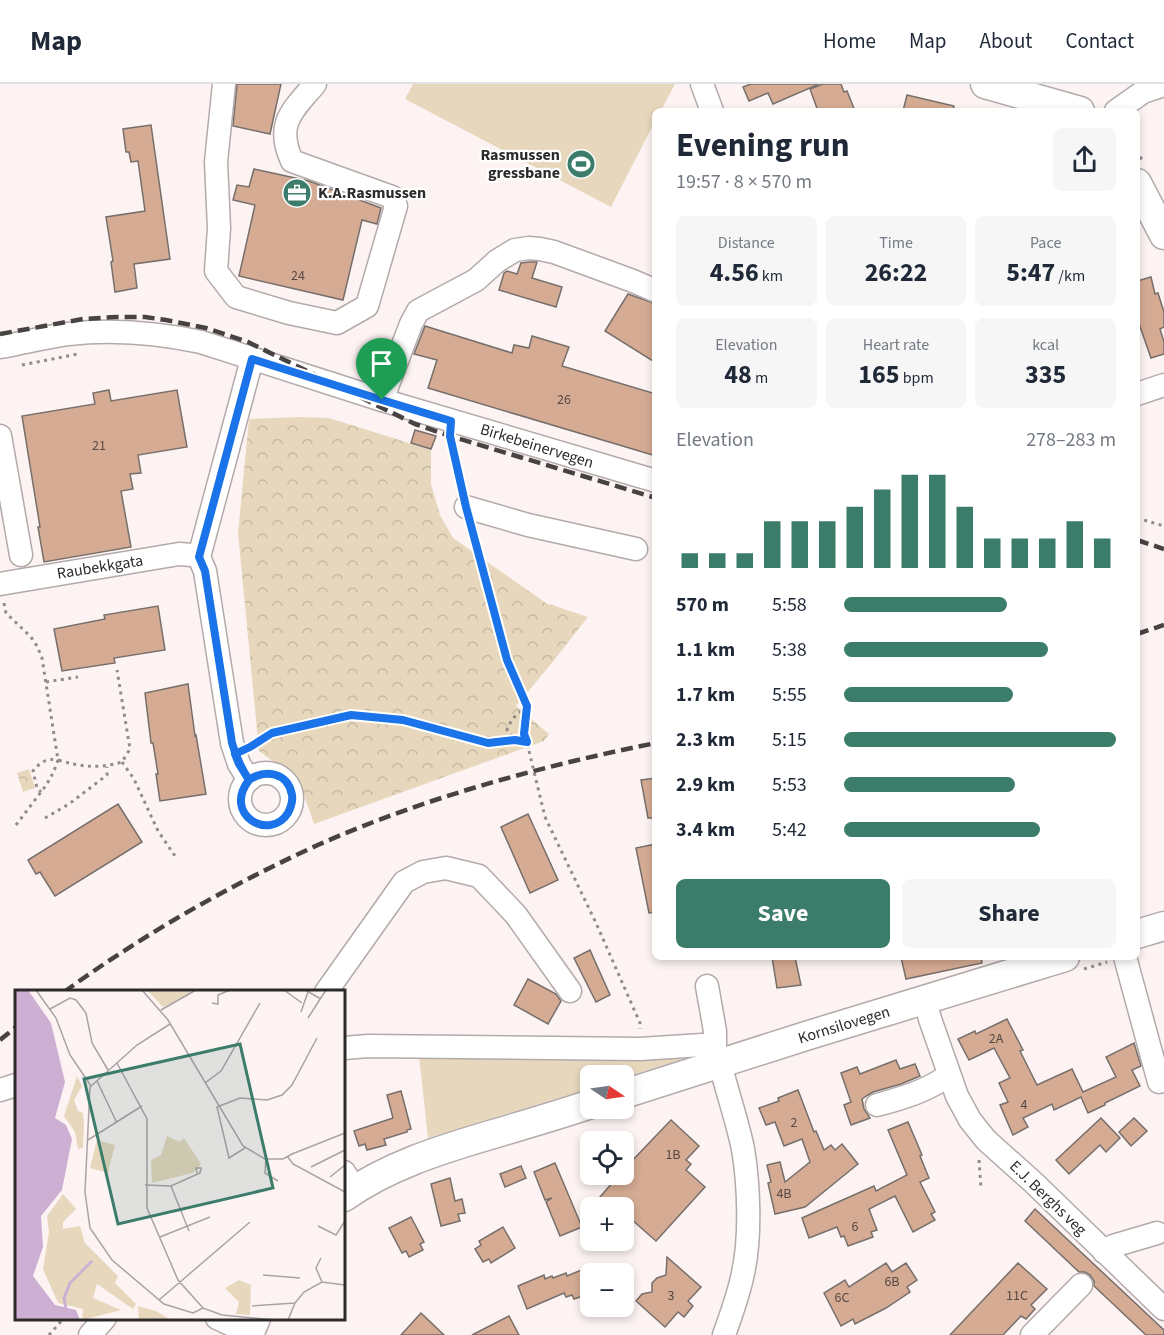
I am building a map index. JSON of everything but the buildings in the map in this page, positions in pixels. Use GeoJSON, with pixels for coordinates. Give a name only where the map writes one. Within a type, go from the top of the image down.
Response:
{"type":"FeatureCollection","features":[{"type":"Feature","properties":{"kind":"main road"},"geometry":{"type":"LineString","coordinates":[[985,84],[1069,108]]}},
{"type":"Feature","properties":{"kind":"main road"},"geometry":{"type":"LineString","coordinates":[[1140,189],[1164,235]]}},
{"type":"Feature","properties":{"kind":"main road"},"geometry":{"type":"LineString","coordinates":[[1140,933],[1164,926]]}},
{"type":"Feature","properties":{"kind":"main road","name":"Kornsilovegen"},"geometry":{"type":"LineString","coordinates":[[634,1090],[718,1057],[925,1000],[1035,962]]}},
{"type":"Feature","properties":{"kind":"main road"},"geometry":{"type":"LineString","coordinates":[[347,1186],[428,1155],[580,1107]]}},
{"type":"Feature","properties":{"kind":"street"},"geometry":{"type":"LineString","coordinates":[[224,84],[216,162],[219,228],[216,272],[236,297],[289,314],[337,323],[367,306],[396,206],[392,197],[292,161],[286,148],[284,130],[293,111],[315,84]]}},
{"type":"Feature","properties":{"kind":"street"},"geometry":{"type":"LineString","coordinates":[[702,84],[711,108]]}},
{"type":"Feature","properties":{"kind":"street"},"geometry":{"type":"LineString","coordinates":[[1120,108],[1143,92],[1164,85]]}},
{"type":"Feature","properties":{"kind":"street"},"geometry":{"type":"LineString","coordinates":[[382,400],[418,311],[476,280],[497,261],[515,250],[529,248],[554,252],[652,289]]}},
{"type":"Feature","properties":{"kind":"street","name":"Birkebeinervegen"},"geometry":{"type":"LineString","coordinates":[[0,347],[68,334],[174,336],[201,342],[382,400],[652,480]]}},
{"type":"Feature","properties":{"kind":"street"},"geometry":{"type":"LineString","coordinates":[[249,780],[239,764],[232,743],[205,571],[199,557],[252,359]]}},
{"type":"Feature","properties":{"kind":"street"},"geometry":{"type":"LineString","coordinates":[[1140,393],[1164,386]]}},
{"type":"Feature","properties":{"kind":"street"},"geometry":{"type":"LineString","coordinates":[[0,435],[21,555]]}},
{"type":"Feature","properties":{"kind":"street"},"geometry":{"type":"LineString","coordinates":[[466,507],[528,525],[643,545]]}},
{"type":"Feature","properties":{"kind":"street","name":"Raubekkgata"},"geometry":{"type":"LineString","coordinates":[[2,591],[179,554],[199,557]]}},
{"type":"Feature","properties":{"kind":"street"},"geometry":{"type":"LineString","coordinates":[[327,990],[404,882],[423,872],[446,868],[479,876],[516,915],[570,992]]}},
{"type":"Feature","properties":{"kind":"street"},"geometry":{"type":"LineString","coordinates":[[1126,960],[1159,1082]]}},
{"type":"Feature","properties":{"kind":"street"},"geometry":{"type":"LineString","coordinates":[[707,986],[718,1057],[742,1147],[748,1208],[744,1271],[724,1335]]}},
{"type":"Feature","properties":{"kind":"street","name":"E.J. Berghs veg"},"geometry":{"type":"LineString","coordinates":[[925,1000],[949,1075],[970,1120],[986,1140],[1034,1183],[1164,1309]]}},
{"type":"Feature","properties":{"kind":"street"},"geometry":{"type":"LineString","coordinates":[[345,1048],[368,1046],[639,1049],[702,1045],[718,1057]]}},
{"type":"Feature","properties":{"kind":"street"},"geometry":{"type":"LineString","coordinates":[[877,1105],[921,1092],[949,1075]]}},
{"type":"Feature","properties":{"kind":"street"},"geometry":{"type":"LineString","coordinates":[[0,1090],[15,1085]]}},
{"type":"Feature","properties":{"kind":"street"},"geometry":{"type":"LineString","coordinates":[[1104,1252],[1113,1246],[1157,1233]]}},
{"type":"Feature","properties":{"kind":"street"},"geometry":{"type":"LineString","coordinates":[[1032,1335],[1081,1285]]}},
{"type":"Feature","properties":{"kind":"street"},"geometry":{"type":"LineString","coordinates":[[90,1335],[103,1320]]}},
{"type":"Feature","properties":{"kind":"path"},"geometry":{"type":"LineString","coordinates":[[11,367],[80,354]]}},
{"type":"Feature","properties":{"kind":"path"},"geometry":{"type":"LineString","coordinates":[[451,421],[450,436],[466,507],[507,660],[527,706],[524,734],[545,817],[596,923],[640,1023],[639,1049]]}},
{"type":"Feature","properties":{"kind":"path"},"geometry":{"type":"LineString","coordinates":[[1140,519],[1164,526]]}},
{"type":"Feature","properties":{"kind":"path"},"geometry":{"type":"LineString","coordinates":[[2,591],[6,613],[31,637],[42,658],[58,760],[54,772],[16,825]]}},
{"type":"Feature","properties":{"kind":"path"},"geometry":{"type":"LineString","coordinates":[[41,792],[33,771],[38,764],[52,759],[84,766],[107,766],[122,762],[130,749],[117,670]]}},
{"type":"Feature","properties":{"kind":"path"},"geometry":{"type":"LineString","coordinates":[[46,682],[78,677]]}},
{"type":"Feature","properties":{"kind":"path"},"geometry":{"type":"LineString","coordinates":[[515,740],[507,730],[512,718],[527,706]]}},
{"type":"Feature","properties":{"kind":"path"},"geometry":{"type":"LineString","coordinates":[[235,754],[272,733],[351,715],[403,720],[488,743],[515,740],[527,742]]}},
{"type":"Feature","properties":{"kind":"path"},"geometry":{"type":"LineString","coordinates":[[122,762],[134,780],[158,831],[175,856]]}},
{"type":"Feature","properties":{"kind":"path"},"geometry":{"type":"LineString","coordinates":[[45,818],[69,804],[107,775],[107,766]]}},
{"type":"Feature","properties":{"kind":"path"},"geometry":{"type":"LineString","coordinates":[[49,1335],[62,1320]]}},
{"type":"Feature","properties":{"kind":"green space","name":"Rasmussen gressbane"},"geometry":{"type":"Polygon","coordinates":[[[413,84],[675,84],[663,108],[652,108],[652,127],[611,207],[405,99],[413,84]]]}},
{"type":"Feature","properties":{"kind":"green space"},"geometry":{"type":"Polygon","coordinates":[[[329,418],[431,450],[431,484],[440,515],[453,538],[546,603],[588,617],[516,706],[549,734],[544,741],[314,824],[299,781],[259,751],[238,533],[249,419],[329,418]]]}},
{"type":"Feature","properties":{"kind":"green space"},"geometry":{"type":"Polygon","coordinates":[[[29,769],[35,788],[23,792],[17,773],[29,769]]]}},
{"type":"Feature","properties":{"kind":"green space"},"geometry":{"type":"Polygon","coordinates":[[[678,1055],[681,1060],[634,1074],[634,1065],[580,1065],[580,1091],[428,1138],[419,1056],[678,1055]]]}},
{"type":"Feature","properties":{"kind":"railway"},"geometry":{"type":"LineString","coordinates":[[0,334],[83,319],[116,317],[145,317],[206,328],[248,342],[415,424],[652,497]]}},
{"type":"Feature","properties":{"kind":"railway"},"geometry":{"type":"LineString","coordinates":[[1140,541],[1164,549]]}},
{"type":"Feature","properties":{"kind":"railway"},"geometry":{"type":"LineString","coordinates":[[1140,633],[1164,625]]}},
{"type":"Feature","properties":{"kind":"railway"},"geometry":{"type":"LineString","coordinates":[[67,990],[156,930],[188,912],[253,876],[360,827],[443,797],[527,773],[652,744]]}},
{"type":"Feature","properties":{"kind":"railway"},"geometry":{"type":"LineString","coordinates":[[0,1040],[15,1028]]}},
{"type":"Feature","properties":{"kind":"place","name":"Rasmussen gressbane"},"geometry":{"type":"Point","coordinates":[581,164]}},
{"type":"Feature","properties":{"kind":"place","name":"K.A.Rasmussen"},"geometry":{"type":"Point","coordinates":[297,193]}},
{"type":"Feature","properties":{"kind":"route"},"geometry":{"type":"LineString","coordinates":[[382,400],[252,359],[199,557],[205,571],[232,743],[235,754],[239,764],[249,780],[240,796],[241,805],[244,813],[259,824],[273,824],[285,817],[292,805],[290,790],[286,783],[274,774],[256,775],[249,780],[235,754],[272,733],[351,715],[403,720],[488,743],[515,740],[527,742],[524,734],[527,706],[507,660],[466,507],[450,436],[451,421],[382,400]]}}]}
